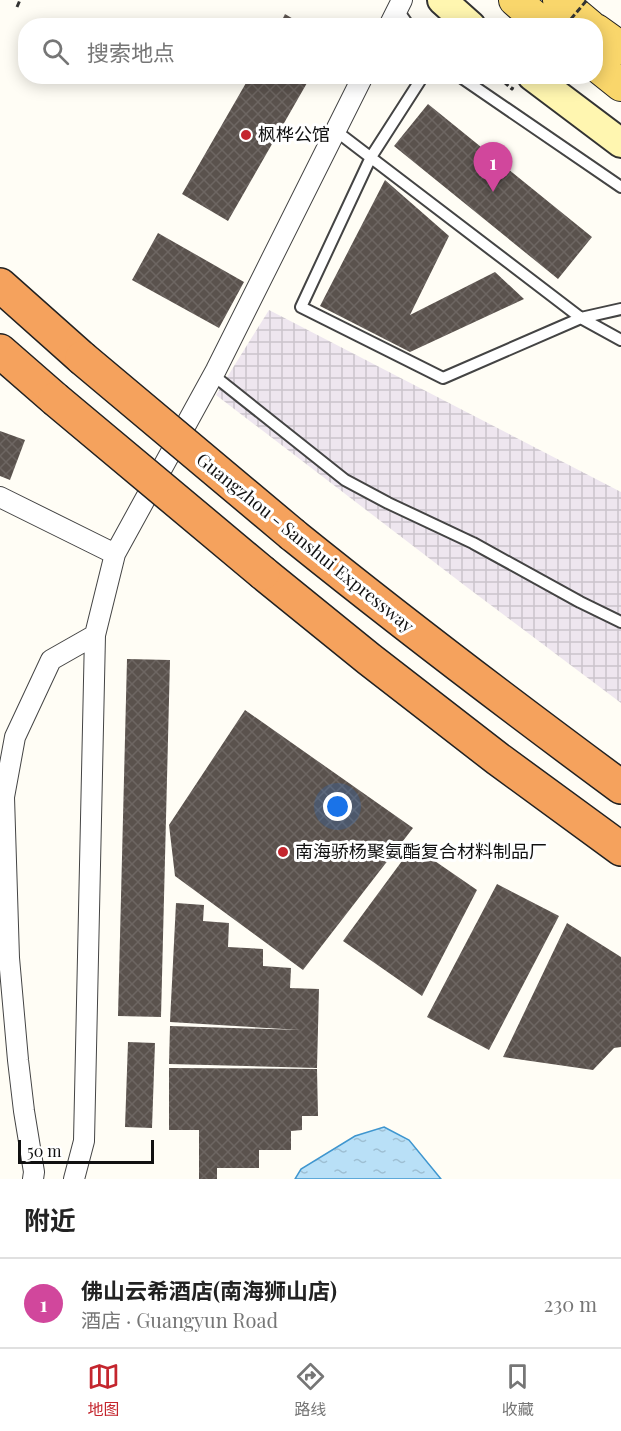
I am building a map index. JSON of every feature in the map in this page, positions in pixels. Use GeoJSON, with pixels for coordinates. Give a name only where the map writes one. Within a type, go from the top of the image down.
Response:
{"type":"FeatureCollection","features":[{"type":"Feature","properties":{"kind":"highway","name":"Guangzhou - Sanshui Expressway"},"geometry":{"type":"LineString","coordinates":[[0,285],[82,358],[293,536],[434,647],[621,787]]}},
{"type":"Feature","properties":{"kind":"highway"},"geometry":{"type":"LineString","coordinates":[[0,351],[263,573],[498,759],[621,849]]}},
{"type":"Feature","properties":{"kind":"main road"},"geometry":{"type":"LineString","coordinates":[[442,0],[462,18]]}},
{"type":"Feature","properties":{"kind":"main road"},"geometry":{"type":"LineString","coordinates":[[515,0],[536,18]]}},
{"type":"Feature","properties":{"kind":"main road"},"geometry":{"type":"LineString","coordinates":[[560,0],[581,18]]}},
{"type":"Feature","properties":{"kind":"main road"},"geometry":{"type":"LineString","coordinates":[[603,35],[621,48]]}},
{"type":"Feature","properties":{"kind":"main road"},"geometry":{"type":"LineString","coordinates":[[603,71],[621,85]]}},
{"type":"Feature","properties":{"kind":"main road"},"geometry":{"type":"LineString","coordinates":[[524,84],[621,143]]}},
{"type":"Feature","properties":{"kind":"street"},"geometry":{"type":"LineString","coordinates":[[74,1179],[84,1141],[95,635],[115,554],[213,375],[359,84]]}},
{"type":"Feature","properties":{"kind":"street"},"geometry":{"type":"LineString","coordinates":[[0,497],[115,554]]}},
{"type":"Feature","properties":{"kind":"street"},"geometry":{"type":"LineString","coordinates":[[33,1179],[34,1172],[18,1060],[9,958],[4,797],[15,737],[51,660],[95,635]]}},
{"type":"Feature","properties":{"kind":"lane"},"geometry":{"type":"LineString","coordinates":[[418,84],[371,157],[301,307],[442,378],[581,318],[621,309]]}},
{"type":"Feature","properties":{"kind":"lane"},"geometry":{"type":"LineString","coordinates":[[471,84],[621,187]]}},
{"type":"Feature","properties":{"kind":"lane"},"geometry":{"type":"LineString","coordinates":[[336,131],[581,318],[621,340]]}},
{"type":"Feature","properties":{"kind":"lane"},"geometry":{"type":"LineString","coordinates":[[213,375],[345,480],[473,543],[580,603],[621,622]]}},
{"type":"Feature","properties":{"kind":"path"},"geometry":{"type":"LineString","coordinates":[[17,7],[20,0]]}},
{"type":"Feature","properties":{"kind":"path"},"geometry":{"type":"LineString","coordinates":[[572,18],[587,0]]}},
{"type":"Feature","properties":{"kind":"shaded area"},"geometry":{"type":"Polygon","coordinates":[[[269,310],[621,492],[621,703],[216,395],[269,310]]]}},
{"type":"Feature","properties":{"kind":"water"},"geometry":{"type":"Polygon","coordinates":[[[384,1127],[409,1140],[441,1179],[295,1179],[301,1169],[355,1136],[384,1127]]]}},
{"type":"Feature","properties":{"kind":"building","name":"枫桦公馆"},"geometry":{"type":"Polygon","coordinates":[[[245,84],[306,84],[228,221],[182,194],[245,84]]]}},
{"type":"Feature","properties":{"kind":"building"},"geometry":{"type":"Polygon","coordinates":[[[428,104],[592,237],[558,279],[394,146],[428,104]]]}},
{"type":"Feature","properties":{"kind":"building"},"geometry":{"type":"Polygon","coordinates":[[[385,180],[449,236],[410,315],[495,272],[524,299],[410,352],[320,306],[385,180]]]}},
{"type":"Feature","properties":{"kind":"building"},"geometry":{"type":"Polygon","coordinates":[[[158,233],[244,282],[219,328],[132,280],[158,233]]]}},
{"type":"Feature","properties":{"kind":"building"},"geometry":{"type":"Polygon","coordinates":[[[0,431],[25,440],[10,480],[0,476],[0,431]]]}},
{"type":"Feature","properties":{"kind":"building"},"geometry":{"type":"Polygon","coordinates":[[[127,659],[170,660],[161,1017],[118,1016],[127,659]]]}},
{"type":"Feature","properties":{"kind":"building","name":"南海骄杨聚氨酯复合材料制品厂"},"geometry":{"type":"Polygon","coordinates":[[[245,710],[413,828],[303,970],[175,876],[169,825],[245,710]]]}},
{"type":"Feature","properties":{"kind":"building"},"geometry":{"type":"Polygon","coordinates":[[[413,846],[477,890],[422,996],[343,941],[413,846]]]}},
{"type":"Feature","properties":{"kind":"building"},"geometry":{"type":"Polygon","coordinates":[[[497,884],[559,916],[489,1050],[427,1017],[497,884]]]}},
{"type":"Feature","properties":{"kind":"building"},"geometry":{"type":"Polygon","coordinates":[[[176,903],[204,905],[203,921],[229,923],[228,947],[263,949],[263,966],[291,968],[290,988],[319,989],[317,1068],[169,1064],[170,1026],[301,1030],[170,1022],[176,903]]]}},
{"type":"Feature","properties":{"kind":"building"},"geometry":{"type":"Polygon","coordinates":[[[567,923],[621,957],[621,1047],[614,1048],[593,1070],[503,1057],[567,923]]]}},
{"type":"Feature","properties":{"kind":"building"},"geometry":{"type":"Polygon","coordinates":[[[128,1042],[155,1043],[152,1128],[125,1127],[128,1042]]]}},
{"type":"Feature","properties":{"kind":"building"},"geometry":{"type":"Polygon","coordinates":[[[169,1068],[317,1069],[318,1116],[302,1116],[302,1130],[291,1131],[291,1150],[259,1150],[259,1168],[217,1168],[217,1179],[199,1179],[199,1130],[169,1130],[169,1068]]]}},
{"type":"Feature","properties":{"kind":"place","name":"枫桦公馆"},"geometry":{"type":"Point","coordinates":[246,135]}},
{"type":"Feature","properties":{"kind":"place","name":"佛山云希酒店(南海狮山店)"},"geometry":{"type":"Point","coordinates":[493,192]}},
{"type":"Feature","properties":{"kind":"place","name":"南海骄杨聚氨酯复合材料制品厂"},"geometry":{"type":"Point","coordinates":[283,852]}}]}
